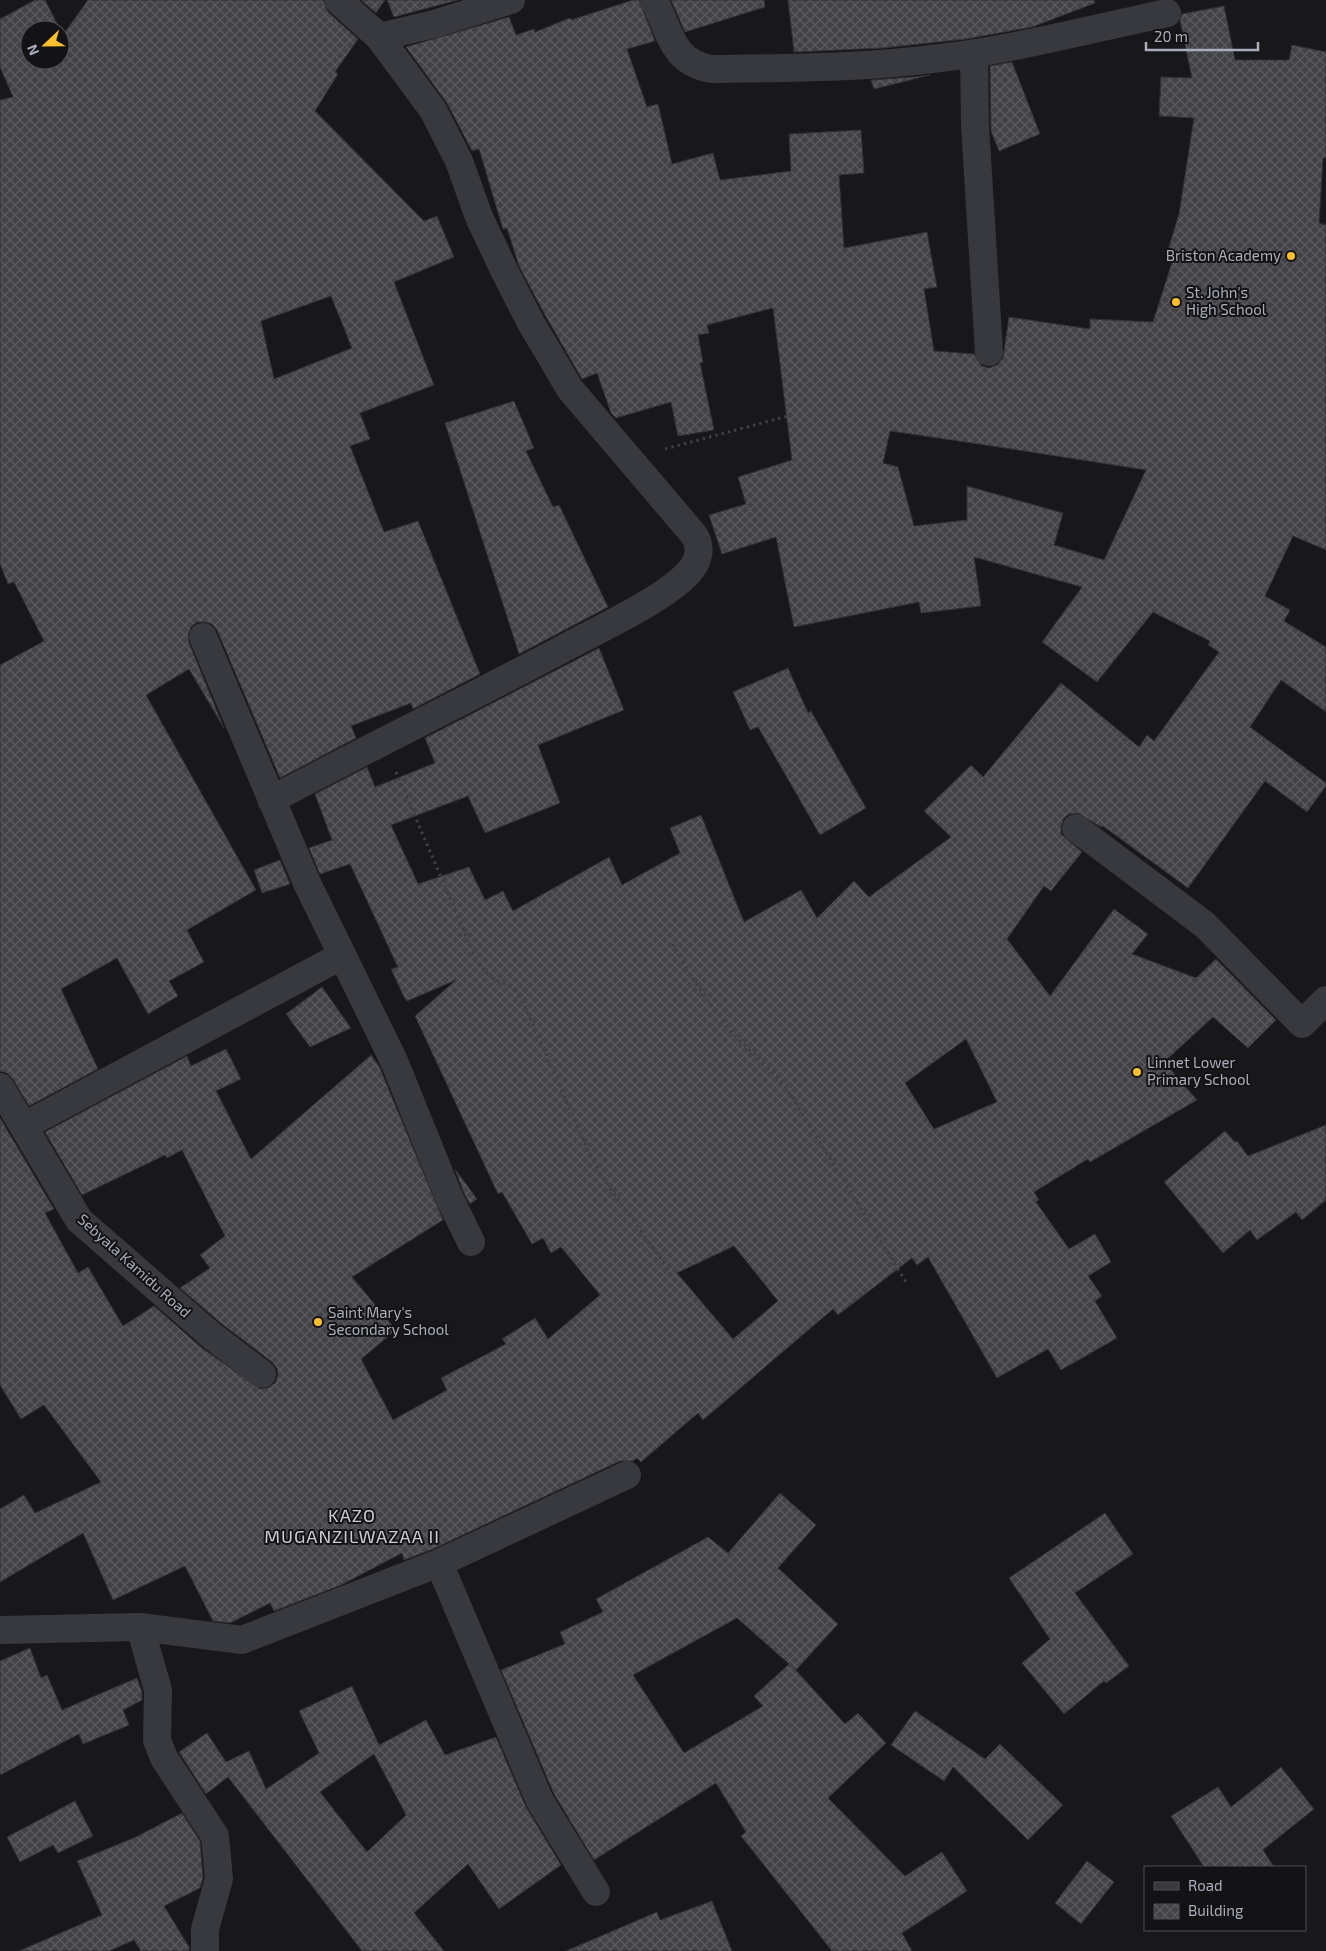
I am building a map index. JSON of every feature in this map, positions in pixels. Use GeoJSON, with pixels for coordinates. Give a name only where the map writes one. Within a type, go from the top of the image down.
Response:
{"type":"FeatureCollection","features":[{"type":"Feature","properties":{"kind":"street"},"geometry":{"type":"LineString","coordinates":[[271,800],[383,740],[446,711],[608,624],[676,585],[690,571],[697,559],[700,547],[698,541],[570,389],[536,331],[479,217],[459,161],[433,110],[378,37],[338,0]]}},
{"type":"Feature","properties":{"kind":"street"},"geometry":{"type":"LineString","coordinates":[[378,37],[434,24],[511,0]]}},
{"type":"Feature","properties":{"kind":"street"},"geometry":{"type":"LineString","coordinates":[[654,0],[675,49],[689,62],[701,67],[792,68],[938,58],[974,53],[1167,13]]}},
{"type":"Feature","properties":{"kind":"street"},"geometry":{"type":"LineString","coordinates":[[974,53],[975,126],[989,352]]}},
{"type":"Feature","properties":{"kind":"street"},"geometry":{"type":"LineString","coordinates":[[203,637],[271,800],[341,956],[394,1061],[449,1197],[471,1242]]}},
{"type":"Feature","properties":{"kind":"street"},"geometry":{"type":"LineString","coordinates":[[1076,828],[1205,925],[1302,1024],[1326,1000]]}},
{"type":"Feature","properties":{"kind":"street"},"geometry":{"type":"LineString","coordinates":[[24,1126],[341,956]]}},
{"type":"Feature","properties":{"kind":"street","name":"Sebyala Kamidu Road"},"geometry":{"type":"LineString","coordinates":[[0,1088],[79,1220],[212,1336],[262,1374]]}},
{"type":"Feature","properties":{"kind":"street"},"geometry":{"type":"LineString","coordinates":[[0,1630],[140,1627],[242,1640],[439,1563],[627,1475]]}},
{"type":"Feature","properties":{"kind":"street"},"geometry":{"type":"LineString","coordinates":[[439,1563],[540,1802],[596,1892]]}},
{"type":"Feature","properties":{"kind":"street"},"geometry":{"type":"LineString","coordinates":[[140,1627],[158,1690],[157,1740],[164,1758],[215,1836],[219,1879],[205,1928],[205,1951]]}},
{"type":"Feature","properties":{"kind":"path"},"geometry":{"type":"LineString","coordinates":[[628,459],[788,416]]}},
{"type":"Feature","properties":{"kind":"path"},"geometry":{"type":"LineString","coordinates":[[383,740],[428,850],[478,961],[490,977],[512,988],[523,1002],[592,1159],[609,1187],[671,1273]]}},
{"type":"Feature","properties":{"kind":"path"},"geometry":{"type":"LineString","coordinates":[[673,944],[692,978],[730,1030],[784,1084],[906,1282]]}},
{"type":"Feature","properties":{"kind":"building"},"geometry":{"type":"Polygon","coordinates":[[[35,0],[45,0],[55,20],[20,20],[20,70],[70,70],[70,25],[88,0],[323,0],[328,12],[358,39],[335,72],[338,74],[315,111],[424,221],[437,216],[454,257],[394,282],[434,385],[360,413],[370,439],[350,446],[384,532],[418,521],[480,674],[413,709],[411,703],[351,726],[356,738],[280,778],[217,630],[212,624],[205,622],[197,622],[191,627],[188,635],[189,643],[224,728],[189,669],[146,695],[256,890],[187,930],[204,962],[169,981],[178,996],[148,1014],[117,958],[61,989],[98,1069],[29,1106],[13,1079],[7,1073],[0,1071],[0,665],[44,641],[14,582],[8,584],[0,564],[0,100],[13,97],[0,67],[0,19],[35,0]],[[331,296],[261,321],[274,379],[352,348],[331,296]]]}},
{"type":"Feature","properties":{"kind":"building"},"geometry":{"type":"Polygon","coordinates":[[[361,0],[385,0],[376,13],[361,0]]]}},
{"type":"Feature","properties":{"kind":"building"},"geometry":{"type":"Polygon","coordinates":[[[387,0],[458,0],[394,17],[387,0]]]}},
{"type":"Feature","properties":{"kind":"building"},"geometry":{"type":"Polygon","coordinates":[[[633,0],[639,0],[655,41],[627,49],[647,107],[658,104],[672,164],[713,153],[720,180],[791,171],[789,134],[861,130],[864,173],[839,175],[844,248],[927,232],[937,287],[924,289],[934,351],[974,354],[982,366],[989,368],[997,365],[1003,358],[1009,317],[1090,329],[1090,319],[1153,322],[1175,253],[1168,250],[1179,214],[1194,118],[1159,116],[1161,77],[1192,78],[1180,20],[1182,14],[1224,6],[1235,60],[1289,60],[1292,45],[1326,52],[1326,158],[1323,158],[1319,223],[1326,225],[1326,550],[1293,536],[1265,596],[1290,610],[1284,621],[1326,647],[1326,712],[1281,680],[1250,727],[1326,783],[1326,786],[1307,812],[1265,781],[1188,888],[1103,826],[1101,827],[1078,813],[1069,814],[1064,818],[1061,834],[1082,852],[1051,891],[1044,886],[1007,939],[1050,996],[1114,909],[1148,934],[1132,954],[1196,978],[1216,959],[1276,1020],[1248,1048],[1213,1017],[1164,1062],[1197,1100],[1090,1162],[1088,1159],[1034,1192],[1039,1200],[1036,1202],[1069,1249],[1095,1234],[1111,1262],[1088,1276],[1102,1296],[1095,1301],[1117,1338],[1061,1370],[1048,1349],[997,1378],[928,1257],[917,1265],[912,1258],[838,1315],[833,1309],[703,1420],[698,1413],[641,1462],[637,1458],[633,1461],[620,1461],[433,1549],[404,1560],[402,1553],[341,1585],[274,1611],[270,1603],[230,1623],[213,1621],[185,1566],[113,1600],[83,1533],[0,1582],[0,1509],[24,1495],[35,1513],[101,1482],[44,1405],[21,1419],[0,1385],[0,1118],[54,1209],[45,1213],[78,1273],[88,1267],[123,1326],[154,1306],[202,1348],[260,1389],[268,1388],[275,1383],[278,1375],[277,1368],[180,1288],[210,1268],[200,1255],[225,1236],[182,1150],[167,1158],[165,1155],[82,1195],[45,1132],[187,1056],[191,1066],[226,1049],[241,1079],[216,1091],[251,1159],[371,1055],[379,1066],[443,1220],[352,1277],[396,1330],[361,1359],[393,1420],[447,1390],[441,1378],[506,1344],[502,1339],[535,1318],[548,1339],[600,1295],[561,1247],[551,1253],[543,1238],[532,1244],[502,1192],[498,1194],[415,1016],[456,980],[407,1001],[391,969],[398,967],[350,864],[320,874],[309,848],[332,840],[315,794],[367,767],[375,787],[435,763],[425,738],[599,648],[624,710],[538,745],[560,803],[485,833],[468,796],[391,825],[418,884],[469,867],[485,900],[503,891],[513,911],[609,857],[622,885],[680,853],[670,828],[701,815],[744,922],[801,890],[817,918],[854,881],[869,897],[951,837],[924,811],[971,765],[983,777],[1061,683],[1139,747],[1147,735],[1154,741],[1219,652],[1208,645],[1210,641],[1153,612],[1097,682],[1042,642],[1082,587],[974,557],[981,606],[921,613],[919,602],[794,627],[776,537],[722,554],[709,515],[746,504],[738,477],[792,460],[773,308],[707,325],[709,333],[698,335],[703,362],[700,363],[714,430],[678,436],[671,402],[616,418],[611,413],[597,373],[582,379],[519,266],[507,228],[503,229],[479,149],[472,151],[447,103],[406,47],[509,17],[516,35],[534,29],[535,32],[570,18],[571,20],[633,0]],[[890,431],[883,463],[898,467],[914,526],[967,520],[967,486],[1063,513],[1054,545],[1104,560],[1146,470],[979,444],[890,431]],[[966,1039],[905,1083],[934,1129],[997,1102],[966,1039]],[[734,1246],[677,1273],[733,1339],[778,1301],[734,1246]]]}},
{"type":"Feature","properties":{"kind":"building"},"geometry":{"type":"Polygon","coordinates":[[[671,0],[764,0],[765,7],[685,32],[671,0]]]}},
{"type":"Feature","properties":{"kind":"building"},"geometry":{"type":"Polygon","coordinates":[[[788,0],[1094,0],[1095,3],[1032,27],[966,39],[882,48],[794,52],[788,0]]]}},
{"type":"Feature","properties":{"kind":"building"},"geometry":{"type":"Polygon","coordinates":[[[1012,62],[1040,134],[999,151],[991,131],[990,66],[1012,62]]]}},
{"type":"Feature","properties":{"kind":"building"},"geometry":{"type":"Polygon","coordinates":[[[930,75],[874,89],[871,80],[913,77],[930,75]]]}},
{"type":"Feature","properties":{"kind":"building"},"geometry":{"type":"Polygon","coordinates":[[[514,401],[534,448],[526,451],[553,507],[559,505],[608,607],[519,654],[445,423],[514,401]]]}},
{"type":"Feature","properties":{"kind":"building"},"geometry":{"type":"Polygon","coordinates":[[[788,668],[808,713],[811,711],[866,808],[820,835],[758,727],[750,730],[733,692],[788,668]]]}},
{"type":"Feature","properties":{"kind":"building"},"geometry":{"type":"Polygon","coordinates":[[[280,860],[290,884],[262,893],[254,870],[280,860]]]}},
{"type":"Feature","properties":{"kind":"building"},"geometry":{"type":"Polygon","coordinates":[[[322,987],[351,1028],[310,1047],[286,1014],[322,987]]]}},
{"type":"Feature","properties":{"kind":"building"},"geometry":{"type":"Polygon","coordinates":[[[1326,1125],[1326,1200],[1302,1220],[1296,1212],[1257,1240],[1250,1230],[1223,1253],[1164,1182],[1225,1131],[1235,1142],[1237,1141],[1248,1156],[1326,1125]]]}},
{"type":"Feature","properties":{"kind":"building"},"geometry":{"type":"Polygon","coordinates":[[[455,1169],[477,1199],[470,1204],[463,1191],[455,1169]]]}},
{"type":"Feature","properties":{"kind":"building"},"geometry":{"type":"Polygon","coordinates":[[[780,1493],[816,1525],[778,1568],[838,1624],[796,1670],[791,1665],[845,1724],[858,1713],[886,1743],[828,1798],[905,1876],[942,1852],[967,1891],[902,1933],[912,1951],[832,1951],[741,1836],[746,1832],[716,1783],[594,1860],[554,1794],[501,1670],[565,1644],[560,1632],[603,1612],[596,1599],[708,1537],[728,1553],[780,1493]],[[737,1618],[633,1675],[684,1753],[763,1706],[754,1696],[789,1664],[737,1618]]]}},
{"type":"Feature","properties":{"kind":"building"},"geometry":{"type":"Polygon","coordinates":[[[1105,1513],[1133,1554],[1075,1593],[1129,1666],[1106,1683],[1104,1681],[1064,1714],[1022,1663],[1050,1639],[1009,1578],[1105,1513]]]}},
{"type":"Feature","properties":{"kind":"building"},"geometry":{"type":"Polygon","coordinates":[[[30,1648],[41,1678],[47,1675],[62,1710],[137,1678],[142,1692],[142,1700],[123,1710],[129,1725],[83,1744],[79,1734],[0,1775],[0,1661],[30,1648]]]}},
{"type":"Feature","properties":{"kind":"building"},"geometry":{"type":"Polygon","coordinates":[[[352,1686],[379,1745],[426,1720],[445,1755],[496,1737],[526,1807],[561,1865],[499,1909],[468,1864],[414,1913],[444,1951],[362,1951],[228,1777],[206,1794],[179,1752],[207,1733],[226,1762],[249,1751],[266,1789],[319,1753],[299,1711],[352,1686]],[[374,1754],[320,1792],[367,1852],[406,1815],[374,1754]]]}},
{"type":"Feature","properties":{"kind":"building"},"geometry":{"type":"Polygon","coordinates":[[[915,1711],[985,1759],[1000,1744],[1063,1805],[1028,1840],[953,1767],[944,1781],[891,1745],[915,1711]]]}},
{"type":"Feature","properties":{"kind":"building"},"geometry":{"type":"Polygon","coordinates":[[[1281,1767],[1314,1809],[1263,1850],[1273,1866],[1203,1866],[1171,1816],[1218,1787],[1231,1807],[1281,1767]]]}},
{"type":"Feature","properties":{"kind":"building"},"geometry":{"type":"Polygon","coordinates":[[[75,1801],[93,1836],[58,1853],[53,1845],[20,1862],[7,1837],[75,1801]]]}},
{"type":"Feature","properties":{"kind":"building"},"geometry":{"type":"Polygon","coordinates":[[[182,1813],[200,1841],[203,1878],[200,1888],[164,1906],[189,1947],[189,1951],[141,1951],[134,1940],[109,1951],[19,1951],[102,1915],[77,1861],[134,1838],[182,1813]]]}},
{"type":"Feature","properties":{"kind":"building"},"geometry":{"type":"Polygon","coordinates":[[[1087,1861],[1114,1882],[1081,1924],[1055,1903],[1087,1861]]]}},
{"type":"Feature","properties":{"kind":"building"},"geometry":{"type":"Polygon","coordinates":[[[712,1901],[732,1951],[566,1951],[657,1912],[660,1920],[712,1901]]]}},
{"type":"Feature","properties":{"kind":"place","name":"Briston Academy"},"geometry":{"type":"Point","coordinates":[1291,256]}},
{"type":"Feature","properties":{"kind":"place","name":"St. John's High School"},"geometry":{"type":"Point","coordinates":[1176,302]}},
{"type":"Feature","properties":{"kind":"place","name":"Linnet Lower Primary School"},"geometry":{"type":"Point","coordinates":[1137,1072]}},
{"type":"Feature","properties":{"kind":"place","name":"Saint Mary's Secondary School"},"geometry":{"type":"Point","coordinates":[318,1322]}},
{"type":"Feature","properties":{"kind":"district","name":"KAZO MUGANZILWAZAA II"},"geometry":{"type":"Point","coordinates":[352,1526]}}]}
